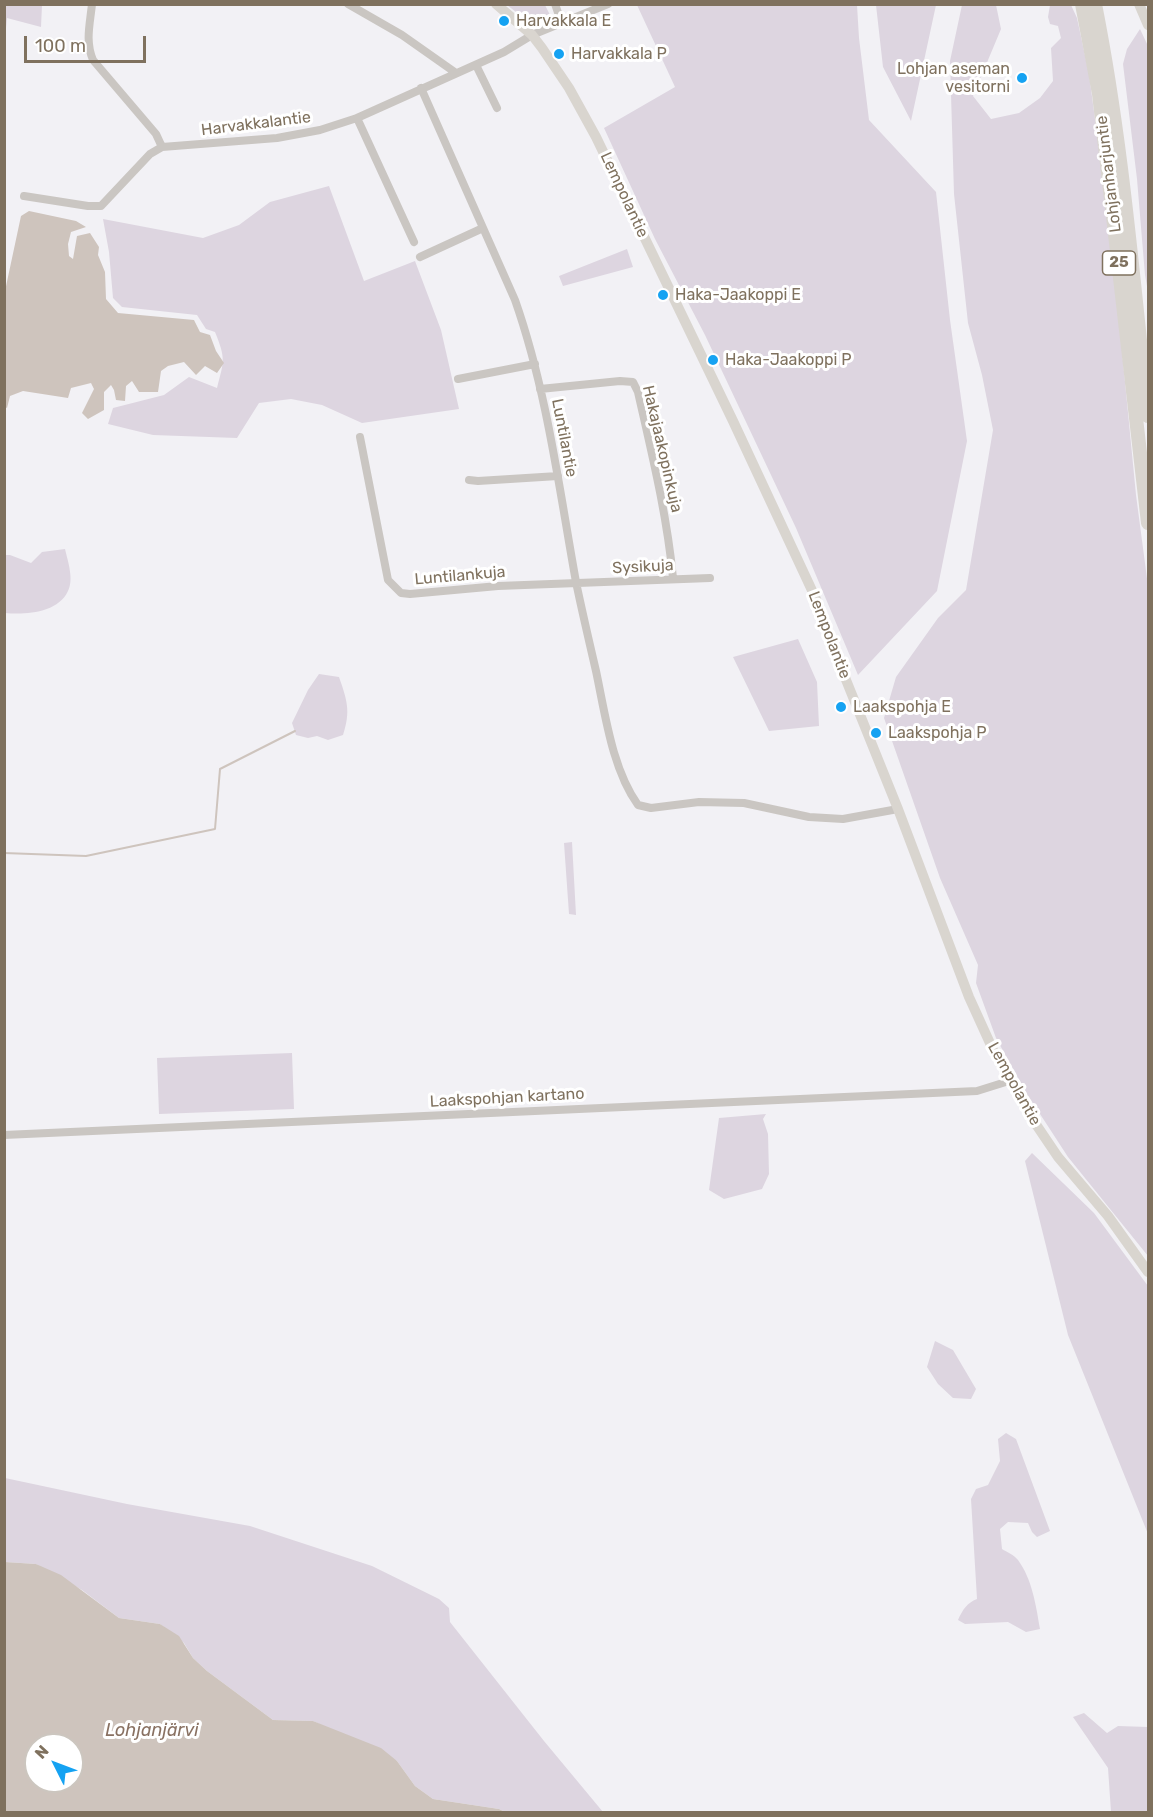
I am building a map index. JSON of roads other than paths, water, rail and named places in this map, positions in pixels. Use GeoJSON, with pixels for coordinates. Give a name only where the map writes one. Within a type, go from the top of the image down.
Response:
{"type":"FeatureCollection","features":[{"type":"Feature","properties":{"kind":"highway","name":"Lohjanharjuntie"},"geometry":{"type":"LineString","coordinates":[[1082,4],[1099,94],[1149,523]]}},
{"type":"Feature","properties":{"kind":"highway","name":"Lohjanharjuntie"},"geometry":{"type":"LineString","coordinates":[[1095,4],[1122,181],[1149,416]]}},
{"type":"Feature","properties":{"kind":"street"},"geometry":{"type":"LineString","coordinates":[[24,196],[101,206],[150,154],[162,147],[156,134],[93,60],[88,38],[92,4]]}},
{"type":"Feature","properties":{"kind":"street"},"geometry":{"type":"LineString","coordinates":[[348,4],[402,35],[456,74]]}},
{"type":"Feature","properties":{"kind":"street","name":"Lempolantie"},"geometry":{"type":"LineString","coordinates":[[496,4],[532,35],[569,88],[596,137],[733,421],[816,599],[969,997],[1009,1082],[1058,1157],[1108,1216],[1149,1272]]}},
{"type":"Feature","properties":{"kind":"street"},"geometry":{"type":"LineString","coordinates":[[555,4],[562,24]]}},
{"type":"Feature","properties":{"kind":"street","name":"Harvakkalantie"},"geometry":{"type":"LineString","coordinates":[[162,147],[277,138],[320,130],[357,118],[504,52],[532,35],[608,4]]}},
{"type":"Feature","properties":{"kind":"street"},"geometry":{"type":"LineString","coordinates":[[1139,4],[1149,25]]}},
{"type":"Feature","properties":{"kind":"street"},"geometry":{"type":"LineString","coordinates":[[476,65],[496,108]]}},
{"type":"Feature","properties":{"kind":"street","name":"Luntilantie"},"geometry":{"type":"LineString","coordinates":[[421,88],[515,300],[535,364],[577,584],[612,747],[631,795],[638,805],[651,808],[699,802],[744,803],[809,817],[843,819],[898,809]]}},
{"type":"Feature","properties":{"kind":"street"},"geometry":{"type":"LineString","coordinates":[[357,118],[414,242]]}},
{"type":"Feature","properties":{"kind":"street"},"geometry":{"type":"LineString","coordinates":[[420,257],[483,228]]}},
{"type":"Feature","properties":{"kind":"street"},"geometry":{"type":"LineString","coordinates":[[458,379],[535,364]]}},
{"type":"Feature","properties":{"kind":"street","name":"Hakajaakopinkuja"},"geometry":{"type":"LineString","coordinates":[[540,389],[620,381],[633,382],[638,392],[658,480],[673,578]]}},
{"type":"Feature","properties":{"kind":"street","name":"Luntilankuja"},"geometry":{"type":"LineString","coordinates":[[360,437],[388,580],[400,593],[498,586],[577,584]]}},
{"type":"Feature","properties":{"kind":"street"},"geometry":{"type":"LineString","coordinates":[[469,480],[478,482],[558,476]]}},
{"type":"Feature","properties":{"kind":"street","name":"Sysikuja"},"geometry":{"type":"LineString","coordinates":[[577,584],[710,578]]}},
{"type":"Feature","properties":{"kind":"street","name":"Laakspohjan kartano"},"geometry":{"type":"LineString","coordinates":[[4,1135],[977,1091],[1009,1082]]}},
{"type":"Feature","properties":{"kind":"water"},"geometry":{"type":"Polygon","coordinates":[[[29,211],[76,221],[86,227],[71,232],[68,244],[69,256],[73,259],[77,236],[90,233],[99,247],[98,255],[105,272],[106,299],[118,313],[194,320],[200,332],[210,335],[224,363],[217,373],[205,366],[196,375],[184,362],[168,366],[161,371],[158,392],[139,392],[132,381],[126,386],[125,401],[116,400],[111,385],[104,392],[104,410],[88,419],[82,413],[94,389],[91,383],[71,388],[68,398],[23,391],[10,396],[7,408],[5,407],[5,291],[21,216],[29,211]]]}},
{"type":"Feature","properties":{"kind":"water","name":"Lohjanjärvi"},"geometry":{"type":"Polygon","coordinates":[[[5,1562],[36,1564],[61,1575],[119,1618],[160,1624],[179,1636],[193,1658],[207,1671],[273,1720],[313,1721],[381,1748],[397,1761],[415,1786],[433,1799],[499,1809],[505,1812],[5,1812],[5,1562]]]}},
{"type":"Feature","properties":{"kind":"waterway"},"geometry":{"type":"LineString","coordinates":[[4,853],[86,856],[215,829],[220,769],[295,731]]}},
{"type":"Feature","properties":{"kind":"place","name":"Harvakkala E"},"geometry":{"type":"Point","coordinates":[504,21]}},
{"type":"Feature","properties":{"kind":"place","name":"Harvakkala P"},"geometry":{"type":"Point","coordinates":[559,54]}},
{"type":"Feature","properties":{"kind":"place","name":"Lohjan aseman vesitorni"},"geometry":{"type":"Point","coordinates":[1022,78]}},
{"type":"Feature","properties":{"kind":"place","name":"Haka-Jaakoppi E"},"geometry":{"type":"Point","coordinates":[663,295]}},
{"type":"Feature","properties":{"kind":"place","name":"Haka-Jaakoppi P"},"geometry":{"type":"Point","coordinates":[713,360]}},
{"type":"Feature","properties":{"kind":"place","name":"Laakspohja E"},"geometry":{"type":"Point","coordinates":[841,707]}},
{"type":"Feature","properties":{"kind":"place","name":"Laakspohja P"},"geometry":{"type":"Point","coordinates":[876,733]}}]}
